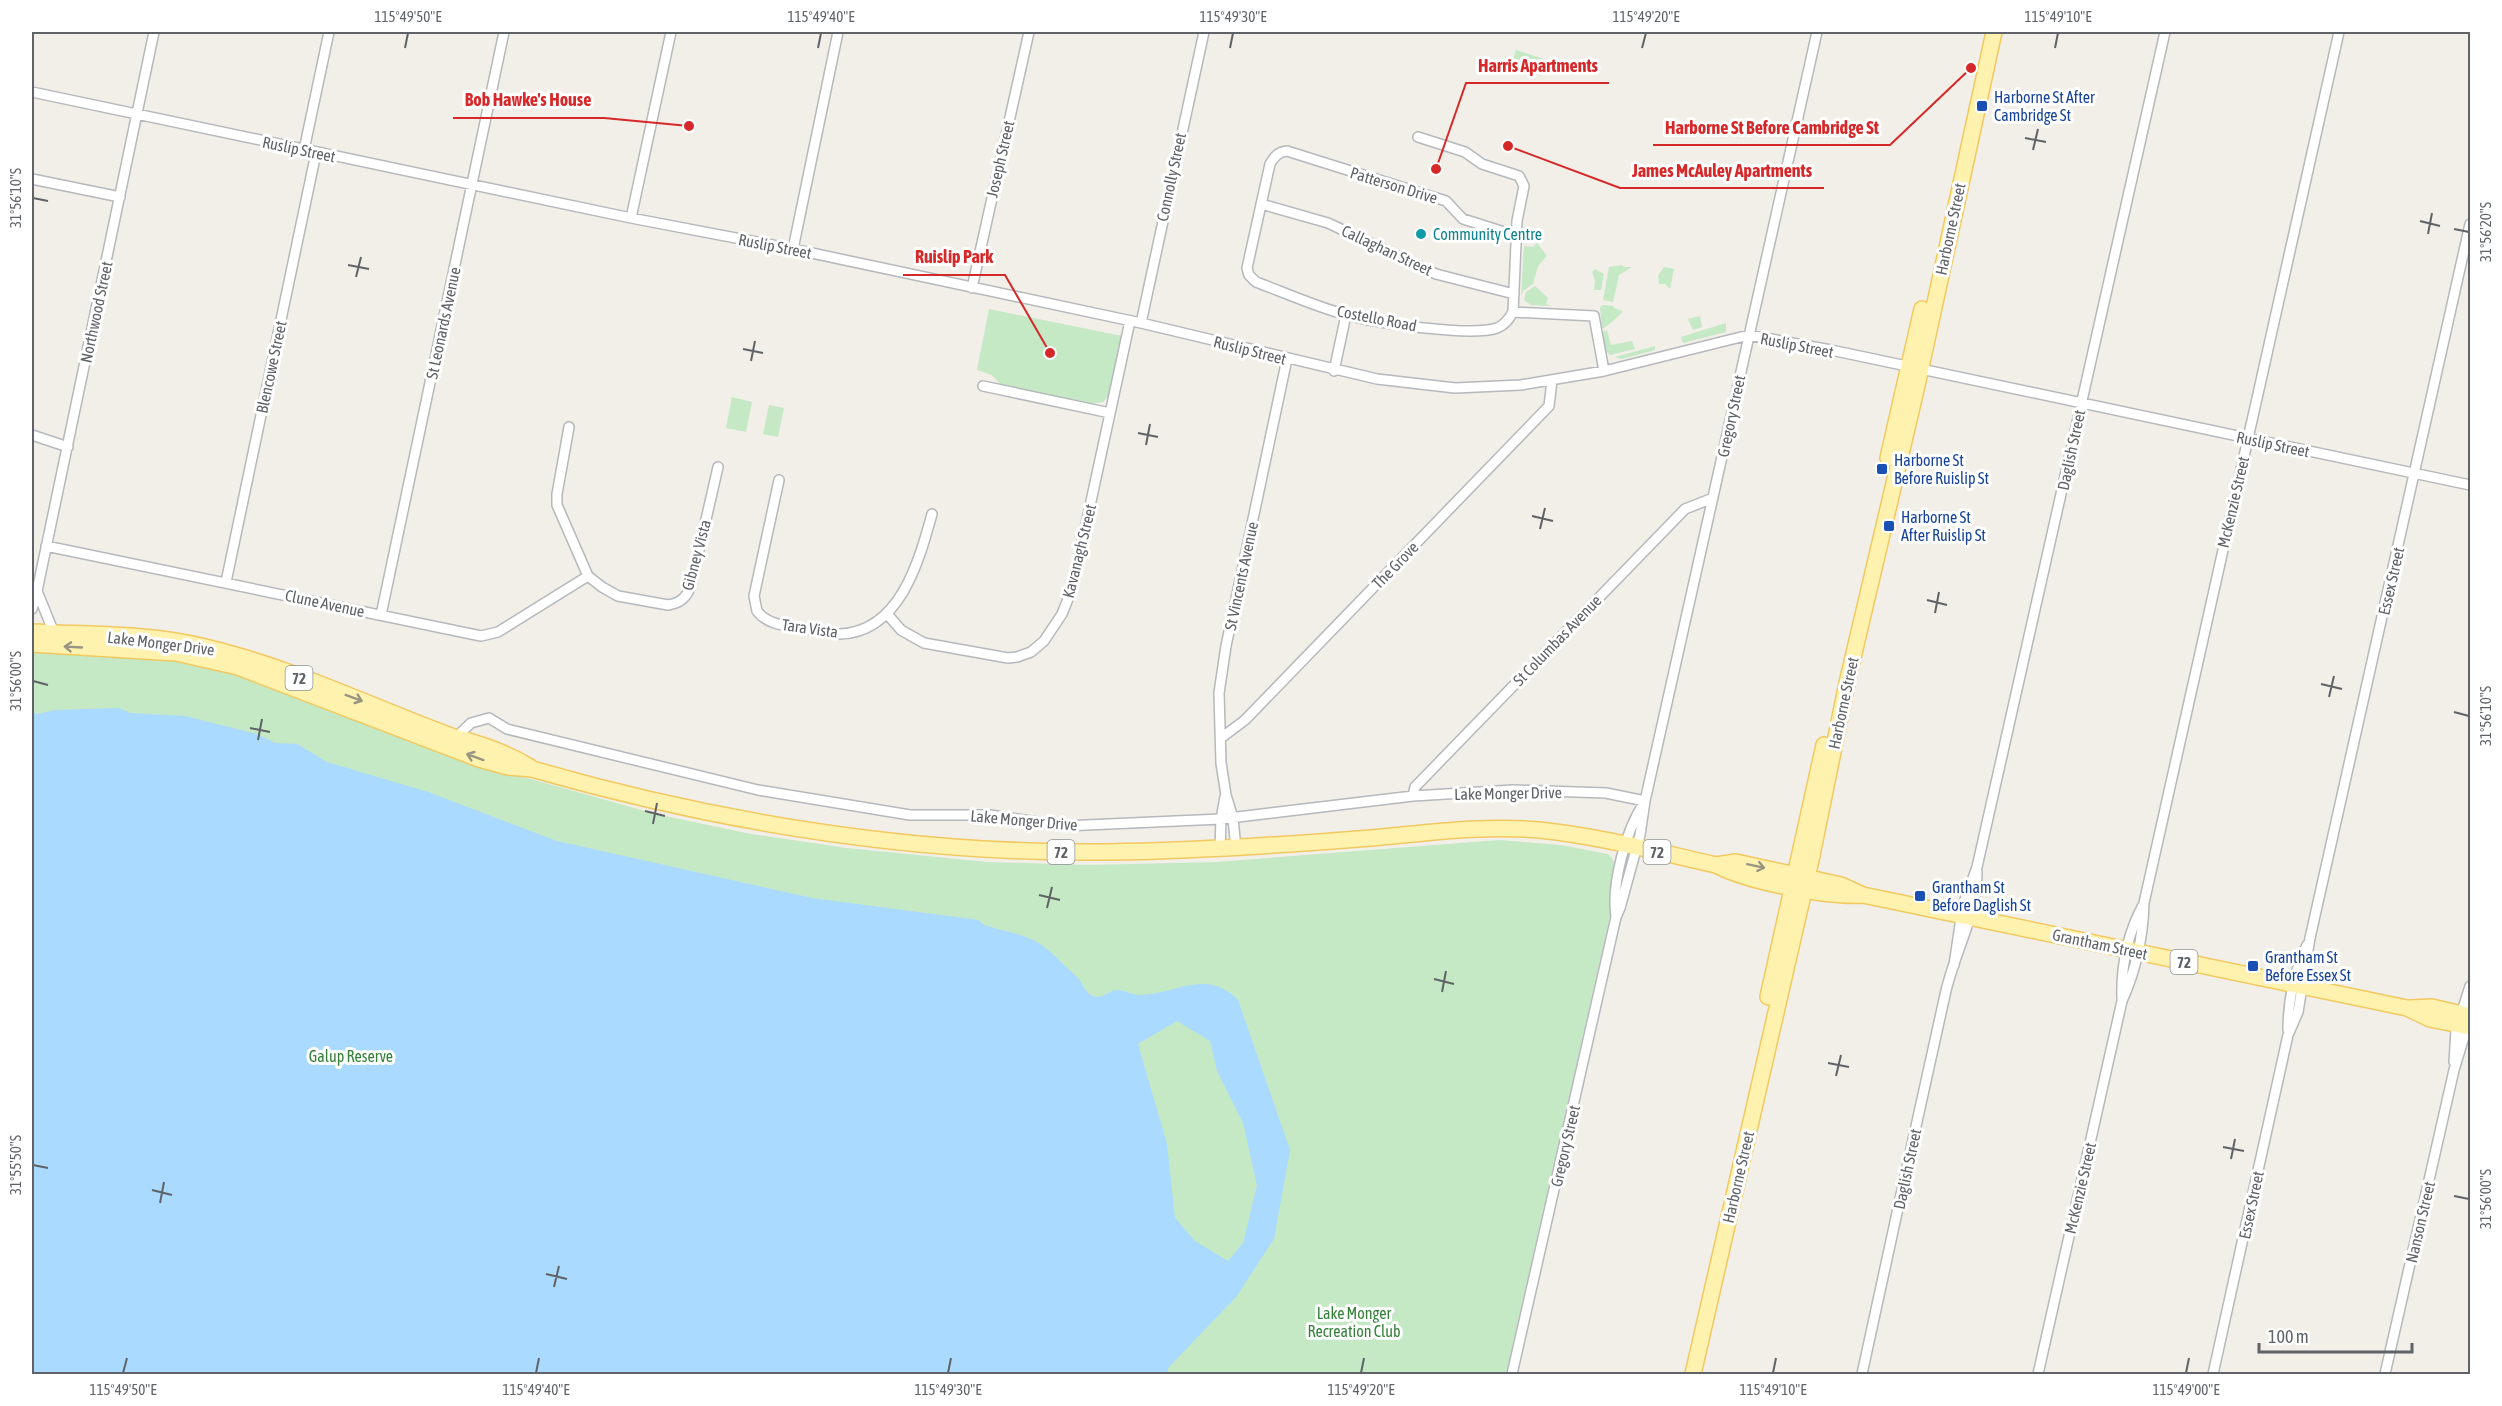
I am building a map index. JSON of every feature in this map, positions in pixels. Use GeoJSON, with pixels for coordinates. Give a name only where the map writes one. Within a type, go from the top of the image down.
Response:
{"type":"FeatureCollection","features":[{"type":"Feature","properties":{"kind":"main road","name":"Harborne Street"},"geometry":{"type":"LineString","coordinates":[[1684,1374],[1852,660],[1985,32]]}},
{"type":"Feature","properties":{"kind":"main road","name":"Harborne Street"},"geometry":{"type":"LineString","coordinates":[[1914,369],[1994,32]]}},
{"type":"Feature","properties":{"kind":"main road","name":"Lake Monger Drive"},"geometry":{"type":"LineString","coordinates":[[32,632],[132,637],[202,646],[235,655],[508,767],[532,769],[681,808],[842,837],[922,846],[1025,851],[1228,849],[1487,828],[1539,830],[1597,840]]}},
{"type":"Feature","properties":{"kind":"main road","name":"Lake Monger Drive"},"geometry":{"type":"LineString","coordinates":[[32,644],[176,653],[238,667],[451,742]]}},
{"type":"Feature","properties":{"kind":"main road","name":"Grantham Street"},"geometry":{"type":"LineString","coordinates":[[1597,840],[1716,864],[1733,874],[1799,882],[1839,896],[1863,895],[2407,1008],[2430,1019],[2467,1020]]}},
{"type":"Feature","properties":{"kind":"main road","name":"Harborne Street"},"geometry":{"type":"LineString","coordinates":[[1693,1374],[1799,882]]}},
{"type":"Feature","properties":{"kind":"street","name":"Northwood Street"},"geometry":{"type":"LineString","coordinates":[[32,609],[154,32]]}},
{"type":"Feature","properties":{"kind":"street"},"geometry":{"type":"LineString","coordinates":[[304,150],[329,32]]}},
{"type":"Feature","properties":{"kind":"street","name":"St Leonards Avenue"},"geometry":{"type":"LineString","coordinates":[[381,615],[504,32]]}},
{"type":"Feature","properties":{"kind":"street"},"geometry":{"type":"LineString","coordinates":[[631,218],[671,32]]}},
{"type":"Feature","properties":{"kind":"street"},"geometry":{"type":"LineString","coordinates":[[793,249],[838,32]]}},
{"type":"Feature","properties":{"kind":"street","name":"Joseph Street"},"geometry":{"type":"LineString","coordinates":[[972,288],[1029,32]]}},
{"type":"Feature","properties":{"kind":"street","name":"Connolly Street"},"geometry":{"type":"LineString","coordinates":[[1141,323],[1204,32]]}},
{"type":"Feature","properties":{"kind":"street","name":"Gregory Street"},"geometry":{"type":"LineString","coordinates":[[1512,1374],[1616,917],[1620,908],[1631,847],[1643,822],[1645,801],[1817,32]]}},
{"type":"Feature","properties":{"kind":"street","name":"Daglish Street"},"geometry":{"type":"LineString","coordinates":[[1862,1374],[1946,991],[1966,916],[1977,890],[1977,867],[2165,32]]}},
{"type":"Feature","properties":{"kind":"street","name":"McKenzie Street"},"geometry":{"type":"LineString","coordinates":[[2038,1374],[2122,1001],[2132,979],[2133,951],[2143,925],[2144,903],[2339,32]]}},
{"type":"Feature","properties":{"kind":"street","name":"Ruslip Street"},"geometry":{"type":"LineString","coordinates":[[32,92],[316,153],[793,249],[1141,323],[1377,380],[1455,388],[1521,385],[1604,371],[1749,335],[2470,485]]}},
{"type":"Feature","properties":{"kind":"street"},"geometry":{"type":"LineString","coordinates":[[1418,137],[1465,152],[1482,164],[1519,176],[1524,186],[1517,236],[1513,312],[1594,316],[1604,371]]}},
{"type":"Feature","properties":{"kind":"street","name":"Patterson Drive"},"geometry":{"type":"LineString","coordinates":[[1261,204],[1270,164],[1277,154],[1287,151],[1446,201],[1463,219],[1517,236]]}},
{"type":"Feature","properties":{"kind":"street","name":"Blencowe Street"},"geometry":{"type":"LineString","coordinates":[[226,582],[316,153]]}},
{"type":"Feature","properties":{"kind":"street"},"geometry":{"type":"LineString","coordinates":[[32,179],[120,197]]}},
{"type":"Feature","properties":{"kind":"street","name":"Costello Road"},"geometry":{"type":"LineString","coordinates":[[1261,204],[1247,268],[1249,275],[1256,282],[1346,315],[1425,327],[1468,330],[1499,327],[1513,312]]}},
{"type":"Feature","properties":{"kind":"street","name":"Callaghan Street"},"geometry":{"type":"LineString","coordinates":[[1261,204],[1328,223],[1436,274],[1514,294]]}},
{"type":"Feature","properties":{"kind":"street","name":"Essex Street"},"geometry":{"type":"LineString","coordinates":[[2213,1374],[2288,1035],[2298,1012],[2299,986],[2470,224]]}},
{"type":"Feature","properties":{"kind":"street"},"geometry":{"type":"LineString","coordinates":[[1334,370],[1346,315]]}},
{"type":"Feature","properties":{"kind":"street","name":"Kavanagh Street"},"geometry":{"type":"LineString","coordinates":[[888,615],[908,635],[934,646],[1008,658],[1024,655],[1036,649],[1062,614],[1072,589],[1130,321]]}},
{"type":"Feature","properties":{"kind":"street","name":"St Vincents Avenue"},"geometry":{"type":"LineString","coordinates":[[1228,849],[1233,818],[1226,795],[1221,763],[1220,693],[1226,646],[1287,359]]}},
{"type":"Feature","properties":{"kind":"street","name":"The Grove"},"geometry":{"type":"LineString","coordinates":[[1221,738],[1245,720],[1549,406],[1552,381]]}},
{"type":"Feature","properties":{"kind":"street"},"geometry":{"type":"LineString","coordinates":[[983,386],[1110,413]]}},
{"type":"Feature","properties":{"kind":"street"},"geometry":{"type":"LineString","coordinates":[[569,427],[557,494],[557,506],[588,576]]}},
{"type":"Feature","properties":{"kind":"street"},"geometry":{"type":"LineString","coordinates":[[32,435],[68,447]]}},
{"type":"Feature","properties":{"kind":"street","name":"Gibney Vista"},"geometry":{"type":"LineString","coordinates":[[588,576],[618,596],[659,605],[676,604],[682,600],[691,585],[718,467]]}},
{"type":"Feature","properties":{"kind":"street","name":"Tara Vista"},"geometry":{"type":"LineString","coordinates":[[779,480],[754,596],[755,608],[759,615],[771,622],[838,634],[856,631],[888,615]]}},
{"type":"Feature","properties":{"kind":"street","name":"St Columbas Avenue"},"geometry":{"type":"LineString","coordinates":[[1413,796],[1415,787],[1685,509],[1713,498]]}},
{"type":"Feature","properties":{"kind":"street"},"geometry":{"type":"LineString","coordinates":[[888,615],[916,568],[932,514]]}},
{"type":"Feature","properties":{"kind":"street","name":"Clune Avenue"},"geometry":{"type":"LineString","coordinates":[[46,546],[481,636],[490,635],[588,576]]}},
{"type":"Feature","properties":{"kind":"street"},"geometry":{"type":"LineString","coordinates":[[37,591],[54,633]]}},
{"type":"Feature","properties":{"kind":"street","name":"Lake Monger Drive"},"geometry":{"type":"LineString","coordinates":[[451,742],[471,723],[489,718],[507,729],[758,790],[910,815],[990,815],[1064,826],[1221,819],[1413,796],[1513,790],[1606,793],[1645,801]]}},
{"type":"Feature","properties":{"kind":"street","name":"St Vincents Avenue"},"geometry":{"type":"LineString","coordinates":[[1226,795],[1221,819],[1228,849]]}},
{"type":"Feature","properties":{"kind":"street","name":"Nanson Street"},"geometry":{"type":"LineString","coordinates":[[2385,1374],[2467,1020],[2470,986]]}},
{"type":"Feature","properties":{"kind":"green space"},"geometry":{"type":"Polygon","coordinates":[[[1516,50],[1547,60],[1541,76],[1511,66],[1516,50]]]}},
{"type":"Feature","properties":{"kind":"green space"},"geometry":{"type":"Polygon","coordinates":[[[1537,243],[1547,256],[1538,266],[1533,284],[1523,291],[1521,296],[1524,246],[1533,247],[1537,243]]]}},
{"type":"Feature","properties":{"kind":"green space"},"geometry":{"type":"Polygon","coordinates":[[[1622,265],[1632,267],[1619,275],[1613,302],[1603,300],[1609,267],[1622,265]]]}},
{"type":"Feature","properties":{"kind":"green space"},"geometry":{"type":"Polygon","coordinates":[[[1664,267],[1674,269],[1670,289],[1665,284],[1659,284],[1658,276],[1664,267]]]}},
{"type":"Feature","properties":{"kind":"green space"},"geometry":{"type":"Polygon","coordinates":[[[1595,269],[1604,274],[1601,290],[1594,290],[1595,281],[1592,272],[1595,269]]]}},
{"type":"Feature","properties":{"kind":"green space"},"geometry":{"type":"Polygon","coordinates":[[[1535,286],[1548,298],[1546,304],[1552,306],[1531,305],[1524,300],[1526,292],[1535,286]]]}},
{"type":"Feature","properties":{"kind":"green space"},"geometry":{"type":"Polygon","coordinates":[[[1613,306],[1623,311],[1602,328],[1600,307],[1613,306]]]}},
{"type":"Feature","properties":{"kind":"green space"},"geometry":{"type":"Polygon","coordinates":[[[989,309],[1122,336],[1110,395],[1103,402],[1091,404],[1002,386],[992,375],[977,370],[989,309]]]}},
{"type":"Feature","properties":{"kind":"green space"},"geometry":{"type":"Polygon","coordinates":[[[1700,316],[1702,327],[1693,330],[1688,319],[1700,316]]]}},
{"type":"Feature","properties":{"kind":"green space"},"geometry":{"type":"Polygon","coordinates":[[[1726,323],[1726,332],[1683,343],[1681,337],[1726,323]]]}},
{"type":"Feature","properties":{"kind":"green space"},"geometry":{"type":"Polygon","coordinates":[[[1607,330],[1611,345],[1632,341],[1635,349],[1610,355],[1604,349],[1602,332],[1607,330]]]}},
{"type":"Feature","properties":{"kind":"green space"},"geometry":{"type":"Polygon","coordinates":[[[1655,346],[1655,350],[1622,359],[1615,357],[1655,346]]]}},
{"type":"Feature","properties":{"kind":"green space"},"geometry":{"type":"Polygon","coordinates":[[[732,397],[752,402],[746,432],[726,428],[732,397]]]}},
{"type":"Feature","properties":{"kind":"green space"},"geometry":{"type":"Polygon","coordinates":[[[769,405],[784,408],[778,437],[763,434],[769,405]]]}},
{"type":"Feature","properties":{"kind":"green space","name":"Galup Reserve"},"geometry":{"type":"Polygon","coordinates":[[[32,650],[176,659],[239,674],[437,748],[520,776],[656,814],[751,834],[847,848],[987,862],[1088,865],[1216,862],[1499,840],[1561,845],[1608,854],[1615,867],[1615,892],[1506,1374],[32,1374],[32,650]]]}},
{"type":"Feature","properties":{"kind":"water","name":"Galup Reserve"},"geometry":{"type":"Polygon","coordinates":[[[118,708],[131,713],[185,716],[257,734],[275,743],[297,744],[327,762],[428,792],[557,841],[812,898],[979,920],[982,924],[992,928],[1037,942],[1078,978],[1088,993],[1096,997],[1117,990],[1140,995],[1203,984],[1226,991],[1238,1000],[1290,1150],[1274,1239],[1236,1297],[1168,1368],[1167,1374],[32,1374],[32,712],[37,714],[56,710],[118,708]],[[1177,1021],[1138,1044],[1167,1144],[1175,1218],[1195,1241],[1228,1261],[1243,1243],[1257,1185],[1243,1123],[1217,1071],[1210,1041],[1177,1021]]]}},
{"type":"Feature","properties":{"kind":"place","name":"Harborne St Before Cambridge St"},"geometry":{"type":"Point","coordinates":[1971,68]}},
{"type":"Feature","properties":{"kind":"place","name":"Harborne St After Cambridge St"},"geometry":{"type":"Point","coordinates":[1982,106]}},
{"type":"Feature","properties":{"kind":"place","name":"Bob Hawke's House"},"geometry":{"type":"Point","coordinates":[689,126]}},
{"type":"Feature","properties":{"kind":"place","name":"James McAuley Apartments"},"geometry":{"type":"Point","coordinates":[1508,146]}},
{"type":"Feature","properties":{"kind":"place","name":"Harris Apartments"},"geometry":{"type":"Point","coordinates":[1436,169]}},
{"type":"Feature","properties":{"kind":"place","name":"Community Centre"},"geometry":{"type":"Point","coordinates":[1421,234]}},
{"type":"Feature","properties":{"kind":"place","name":"Ruislip Park"},"geometry":{"type":"Point","coordinates":[1050,353]}},
{"type":"Feature","properties":{"kind":"place","name":"Harborne St Before Ruislip St"},"geometry":{"type":"Point","coordinates":[1882,469]}},
{"type":"Feature","properties":{"kind":"place","name":"Harborne St After Ruislip St"},"geometry":{"type":"Point","coordinates":[1889,526]}},
{"type":"Feature","properties":{"kind":"place","name":"Grantham St Before Daglish St"},"geometry":{"type":"Point","coordinates":[1920,896]}},
{"type":"Feature","properties":{"kind":"place","name":"Grantham St Before Essex St"},"geometry":{"type":"Point","coordinates":[2253,966]}},
{"type":"Feature","properties":{"kind":"park label","name":"Lake Monger Recreation Club"},"geometry":{"type":"Point","coordinates":[1354,1322]}}]}
